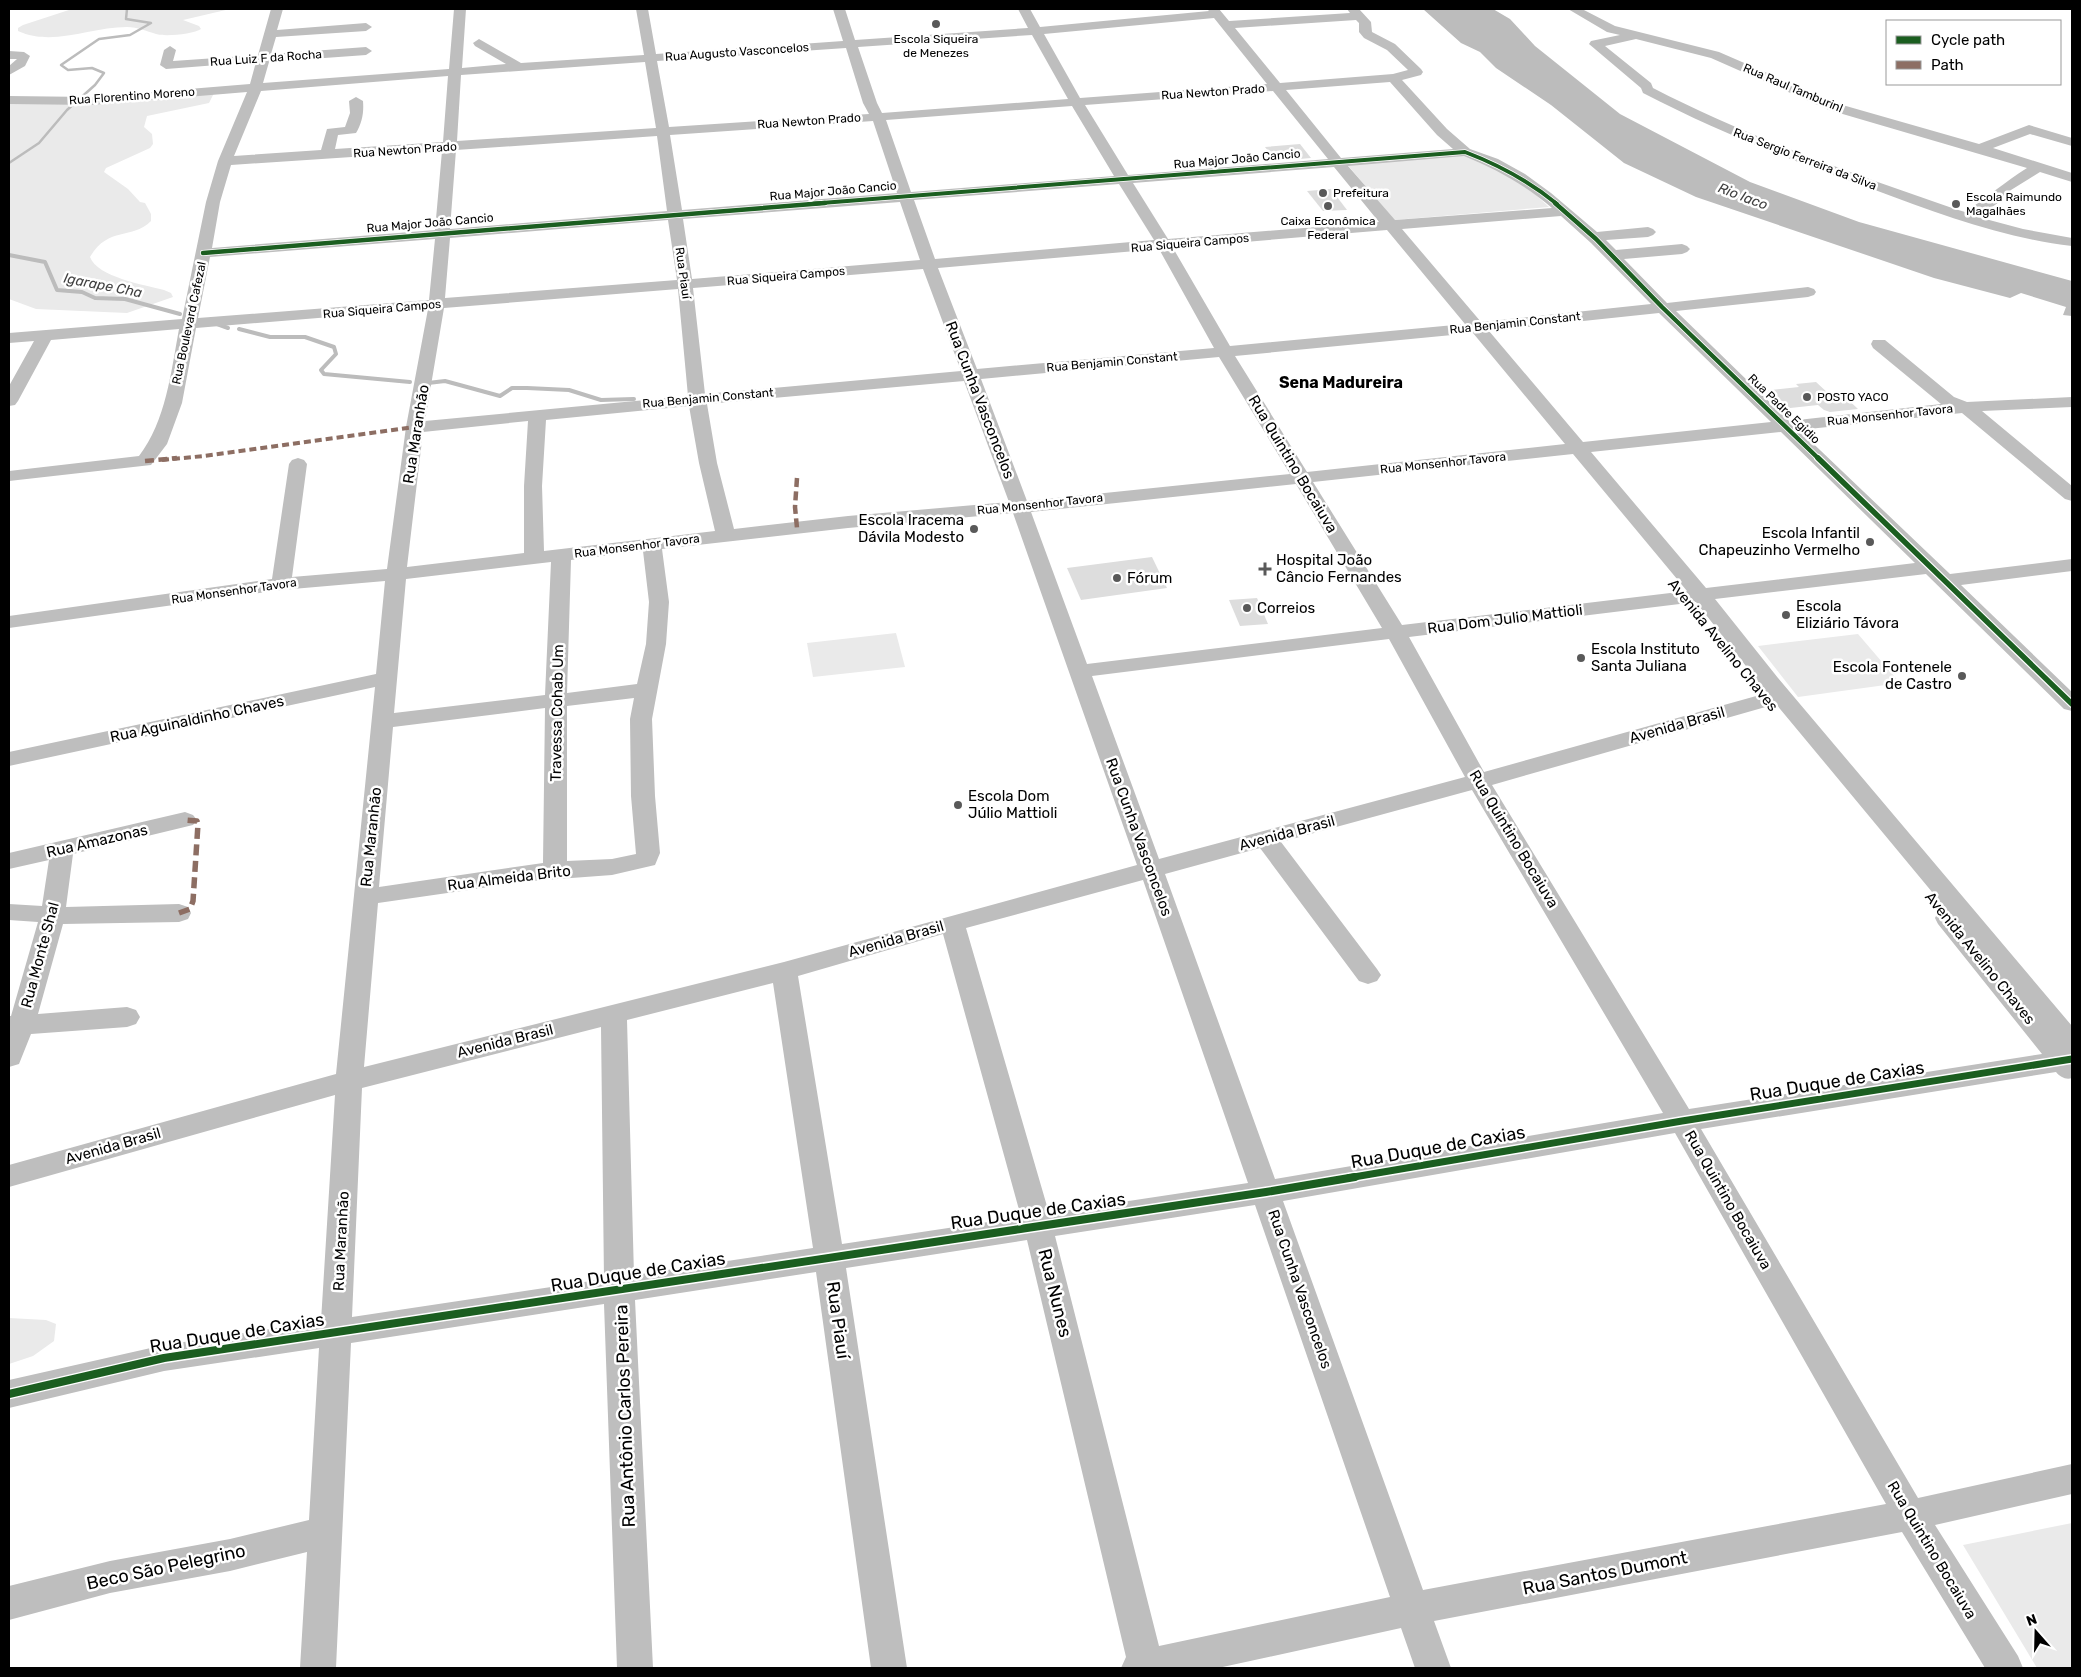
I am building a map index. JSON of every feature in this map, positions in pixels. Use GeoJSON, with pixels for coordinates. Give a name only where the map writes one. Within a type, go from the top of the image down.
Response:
{"type":"FeatureCollection","features":[{"type":"Feature","properties":{"kind":"street","name":"Rua Boulevard Cafezal"},"geometry":{"type":"LineString","coordinates":[[9,476],[145,461],[158,444],[173,402],[213,202],[225,162],[256,87],[277,9]]}},
{"type":"Feature","properties":{"kind":"street","name":"Rua Maranhão"},"geometry":{"type":"LineString","coordinates":[[318,1668],[349,1081],[396,574],[415,427],[437,304],[460,9]]}},
{"type":"Feature","properties":{"kind":"street","name":"Rua Piauí"},"geometry":{"type":"LineString","coordinates":[[642,9],[663,131],[685,284],[697,399],[708,464],[726,536]]}},
{"type":"Feature","properties":{"kind":"street","name":"Rua Cunha Vasconcelos"},"geometry":{"type":"LineString","coordinates":[[839,9],[870,103],[878,117],[929,263],[972,375],[1151,869],[1433,1668]]}},
{"type":"Feature","properties":{"kind":"street","name":"Rua Quintino Bocaiuva"},"geometry":{"type":"LineString","coordinates":[[1024,9],[1076,102],[1164,245],[1224,351],[1396,633],[1478,781],[1682,1121],[1910,1515],[2005,1668]]}},
{"type":"Feature","properties":{"kind":"street","name":"Rua Raul Tamburinl"},"geometry":{"type":"LineString","coordinates":[[1574,9],[1611,29],[1715,55],[1834,107],[2072,178]]}},
{"type":"Feature","properties":{"kind":"street","name":"Rua Augusto Vasconcelos"},"geometry":{"type":"LineString","coordinates":[[256,87],[364,65],[455,72],[1220,16],[1357,12]]}},
{"type":"Feature","properties":{"kind":"street","name":"Rua Newton Prado"},"geometry":{"type":"LineString","coordinates":[[225,162],[878,117],[1277,87],[1393,78],[1417,72],[1391,48],[1365,32],[1366,22],[1357,12]]}},
{"type":"Feature","properties":{"kind":"street","name":"Avenida Avelino Chaves"},"geometry":{"type":"LineString","coordinates":[[1220,16],[1471,328],[1572,448],[2070,1059]]}},
{"type":"Feature","properties":{"kind":"street"},"geometry":{"type":"LineString","coordinates":[[269,34],[367,22],[364,65]]}},
{"type":"Feature","properties":{"kind":"street","name":"Rua Sergio Ferreira da Silva"},"geometry":{"type":"LineString","coordinates":[[1633,36],[1595,44],[1646,86],[1648,90],[1702,119],[1765,146],[1967,218],[2034,236],[2072,242]]}},
{"type":"Feature","properties":{"kind":"street"},"geometry":{"type":"LineString","coordinates":[[479,43],[519,68]]}},
{"type":"Feature","properties":{"kind":"street","name":"Rua Luiz F da Rocha"},"geometry":{"type":"LineString","coordinates":[[170,50],[166,65],[264,58],[364,65]]}},
{"type":"Feature","properties":{"kind":"street"},"geometry":{"type":"LineString","coordinates":[[9,55],[24,56],[23,62],[9,71]]}},
{"type":"Feature","properties":{"kind":"street"},"geometry":{"type":"LineString","coordinates":[[1393,78],[1442,132],[1466,152]]}},
{"type":"Feature","properties":{"kind":"street","name":"Rua Florentino Moreno"},"geometry":{"type":"LineString","coordinates":[[9,100],[91,101],[256,87]]}},
{"type":"Feature","properties":{"kind":"street"},"geometry":{"type":"LineString","coordinates":[[327,155],[332,132],[351,130],[357,113],[356,101]]}},
{"type":"Feature","properties":{"kind":"street"},"geometry":{"type":"LineString","coordinates":[[1979,149],[2029,129],[2072,142]]}},
{"type":"Feature","properties":{"kind":"street","name":"Rua Major João Cancio"},"geometry":{"type":"LineString","coordinates":[[203,253],[1466,152]]}},
{"type":"Feature","properties":{"kind":"street","name":"Rua Padre Egidio"},"geometry":{"type":"LineString","coordinates":[[1466,152],[1492,161],[1540,190],[1593,237],[1662,307],[2072,704]]}},
{"type":"Feature","properties":{"kind":"street"},"geometry":{"type":"LineString","coordinates":[[1967,218],[1997,197],[2006,187],[2037,168]]}},
{"type":"Feature","properties":{"kind":"street","name":"Rua Siqueira Campos"},"geometry":{"type":"LineString","coordinates":[[9,338],[1164,245],[1385,222],[1563,211]]}},
{"type":"Feature","properties":{"kind":"street"},"geometry":{"type":"LineString","coordinates":[[1593,237],[1648,232]]}},
{"type":"Feature","properties":{"kind":"street"},"geometry":{"type":"LineString","coordinates":[[1612,255],[1682,249]]}},
{"type":"Feature","properties":{"kind":"street","name":"Rua Benjamin Constant"},"geometry":{"type":"LineString","coordinates":[[415,427],[697,399],[1471,328],[1808,292]]}},
{"type":"Feature","properties":{"kind":"street"},"geometry":{"type":"LineString","coordinates":[[9,401],[44,336]]}},
{"type":"Feature","properties":{"kind":"street"},"geometry":{"type":"LineString","coordinates":[[1879,344],[1948,401],[1966,407],[2072,496]]}},
{"type":"Feature","properties":{"kind":"street","name":"Rua Monsenhor Tavora"},"geometry":{"type":"LineString","coordinates":[[9,622],[281,584],[396,574],[848,522],[1020,507],[1966,407],[2070,402]]}},
{"type":"Feature","properties":{"kind":"street"},"geometry":{"type":"LineString","coordinates":[[534,558],[533,455],[538,415]]}},
{"type":"Feature","properties":{"kind":"street"},"geometry":{"type":"LineString","coordinates":[[281,584],[298,464]]}},
{"type":"Feature","properties":{"kind":"street"},"geometry":{"type":"LineString","coordinates":[[383,721],[646,690],[656,644],[658,602],[652,545]]}},
{"type":"Feature","properties":{"kind":"street","name":"Travessa Cohab Um"},"geometry":{"type":"LineString","coordinates":[[555,870],[556,701],[561,555]]}},
{"type":"Feature","properties":{"kind":"street","name":"Rua Dom Julio Mattioli"},"geometry":{"type":"LineString","coordinates":[[1080,671],[1692,595],[1938,574],[2072,565]]}},
{"type":"Feature","properties":{"kind":"street","name":"Rua Aguinaldinho Chaves"},"geometry":{"type":"LineString","coordinates":[[9,759],[386,678]]}},
{"type":"Feature","properties":{"kind":"street","name":"Rua Almeida Brito"},"geometry":{"type":"LineString","coordinates":[[365,897],[555,870],[632,865],[646,859],[648,853],[643,796],[641,728],[646,690]]}},
{"type":"Feature","properties":{"kind":"street","name":"Avenida Brasil"},"geometry":{"type":"LineString","coordinates":[[9,1175],[349,1081],[784,971],[952,923],[1478,781],[1775,698]]}},
{"type":"Feature","properties":{"kind":"street","name":"Rua Amazonas"},"geometry":{"type":"LineString","coordinates":[[9,861],[185,820]]}},
{"type":"Feature","properties":{"kind":"street"},"geometry":{"type":"LineString","coordinates":[[1265,838],[1368,974]]}},
{"type":"Feature","properties":{"kind":"street","name":"Rua Monte Shal"},"geometry":{"type":"LineString","coordinates":[[9,1058],[15,1026],[53,915],[62,850]]}},
{"type":"Feature","properties":{"kind":"street"},"geometry":{"type":"LineString","coordinates":[[9,912],[53,915],[179,913]]}},
{"type":"Feature","properties":{"kind":"street","name":"Rua Nunes"},"geometry":{"type":"LineString","coordinates":[[952,923],[1038,1226],[1142,1668]]}},
{"type":"Feature","properties":{"kind":"street","name":"Rua Piauí"},"geometry":{"type":"LineString","coordinates":[[784,971],[829,1257],[889,1668]]}},
{"type":"Feature","properties":{"kind":"street","name":"Rua Antônio Carlos Pereira"},"geometry":{"type":"LineString","coordinates":[[614,1013],[619,1291],[635,1668]]}},
{"type":"Feature","properties":{"kind":"street"},"geometry":{"type":"LineString","coordinates":[[15,1026],[127,1017]]}},
{"type":"Feature","properties":{"kind":"street","name":"Rua Duque de Caxias"},"geometry":{"type":"LineString","coordinates":[[9,1394],[164,1358],[619,1291],[829,1257],[1266,1192],[1682,1121],[2070,1059]]}},
{"type":"Feature","properties":{"kind":"street","name":"Rua Santos Dumont"},"geometry":{"type":"LineString","coordinates":[[1142,1668],[1412,1609],[1910,1515],[2072,1479]]}},
{"type":"Feature","properties":{"kind":"street","name":"Beco São Pelegrino"},"geometry":{"type":"LineString","coordinates":[[9,1603],[110,1577],[230,1555],[279,1542],[325,1533]]}},
{"type":"Feature","properties":{"kind":"shaded area"},"geometry":{"type":"Polygon","coordinates":[[[72,9],[230,9],[183,20],[199,26],[201,29],[179,34],[160,35],[138,28],[127,27],[58,37],[31,35],[18,31],[18,28],[23,25],[72,9]]]}},
{"type":"Feature","properties":{"kind":"shaded area"},"geometry":{"type":"Polygon","coordinates":[[[214,93],[209,103],[147,116],[144,127],[152,134],[153,144],[150,148],[106,168],[104,172],[128,189],[140,202],[145,203],[151,214],[151,221],[144,227],[104,241],[90,257],[94,264],[111,275],[164,290],[171,293],[173,297],[127,313],[36,309],[9,299],[9,104],[214,93]]]}},
{"type":"Feature","properties":{"kind":"shaded area"},"geometry":{"type":"Polygon","coordinates":[[[1468,154],[1517,178],[1549,207],[1394,220],[1346,163],[1468,154]]]}},
{"type":"Feature","properties":{"kind":"shaded area"},"geometry":{"type":"Polygon","coordinates":[[[896,633],[905,667],[813,677],[807,643],[896,633]]]}},
{"type":"Feature","properties":{"kind":"shaded area"},"geometry":{"type":"Polygon","coordinates":[[[1858,634],[1900,683],[1798,697],[1758,646],[1858,634]]]}},
{"type":"Feature","properties":{"kind":"shaded area"},"geometry":{"type":"Polygon","coordinates":[[[9,1318],[46,1320],[56,1324],[54,1341],[33,1356],[9,1364],[9,1318]]]}},
{"type":"Feature","properties":{"kind":"shaded area"},"geometry":{"type":"Polygon","coordinates":[[[2072,1523],[2072,1668],[2037,1668],[1963,1545],[2072,1523]]]}},
{"type":"Feature","properties":{"kind":"water","name":"Rio Iaco"},"geometry":{"type":"Polygon","coordinates":[[[1423,9],[1493,9],[1510,19],[1535,46],[1620,114],[1750,182],[1859,222],[2072,281],[2072,316],[2063,315],[2066,307],[2021,293],[2010,298],[1934,278],[1696,197],[1624,163],[1551,105],[1496,68],[1480,52],[1461,43],[1423,9]]]}},
{"type":"Feature","properties":{"kind":"building"},"geometry":{"type":"Polygon","coordinates":[[[1300,144],[1311,158],[1276,161],[1265,147],[1300,144]]]}},
{"type":"Feature","properties":{"kind":"building"},"geometry":{"type":"Polygon","coordinates":[[[1331,189],[1347,210],[1323,211],[1307,191],[1331,189]]]}},
{"type":"Feature","properties":{"kind":"building","name":"POSTO YACO"},"geometry":{"type":"Polygon","coordinates":[[[1816,382],[1829,394],[1840,392],[1858,409],[1830,412],[1818,405],[1781,409],[1762,391],[1799,387],[1796,384],[1816,382]]]}},
{"type":"Feature","properties":{"kind":"building","name":"Fórum"},"geometry":{"type":"Polygon","coordinates":[[[1152,557],[1167,588],[1081,600],[1067,568],[1152,557]]]}},
{"type":"Feature","properties":{"kind":"building","name":"Correios"},"geometry":{"type":"Polygon","coordinates":[[[1257,598],[1268,624],[1240,626],[1229,600],[1257,598]]]}},
{"type":"Feature","properties":{"kind":"waterway"},"geometry":{"type":"LineString","coordinates":[[9,163],[39,143],[67,110],[95,85],[104,73],[92,68],[68,70],[61,65],[99,39],[130,35],[151,23],[126,19],[127,9]]}},
{"type":"Feature","properties":{"kind":"waterway","name":"Igarape Cha"},"geometry":{"type":"LineString","coordinates":[[9,255],[45,262],[57,290],[82,292],[95,298],[125,299],[180,314]]}},
{"type":"Feature","properties":{"kind":"waterway","name":"Igarape Cha"},"geometry":{"type":"LineString","coordinates":[[217,324],[228,328]]}},
{"type":"Feature","properties":{"kind":"waterway","name":"Igarape Cha"},"geometry":{"type":"LineString","coordinates":[[239,329],[270,337],[305,337],[334,347],[336,354],[321,370],[324,374],[410,382]]}},
{"type":"Feature","properties":{"kind":"waterway","name":"Igarape Cha"},"geometry":{"type":"LineString","coordinates":[[428,383],[445,381],[500,396],[512,388],[527,388],[569,390],[601,400],[634,399]]}},
{"type":"Feature","properties":{"kind":"marked path"},"geometry":{"type":"LineString","coordinates":[[145,461],[204,456],[415,427]]}},
{"type":"Feature","properties":{"kind":"marked path"},"geometry":{"type":"LineString","coordinates":[[797,478],[795,507],[797,528]]}},
{"type":"Feature","properties":{"kind":"marked path"},"geometry":{"type":"LineString","coordinates":[[179,913],[190,909],[193,901],[198,824],[197,821],[185,820]]}},
{"type":"Feature","properties":{"kind":"cycle path"},"geometry":{"type":"LineString","coordinates":[[203,253],[1465,152],[1493,162],[1520,177],[1572,217],[1662,307],[2072,704]]}},
{"type":"Feature","properties":{"kind":"cycle path"},"geometry":{"type":"LineString","coordinates":[[9,1394],[164,1358],[1266,1192],[1682,1121],[2072,1059]]}},
{"type":"Feature","properties":{"kind":"place","name":"Escola Siqueira de Menezes"},"geometry":{"type":"Point","coordinates":[936,24]}},
{"type":"Feature","properties":{"kind":"place","name":"Prefeitura"},"geometry":{"type":"Point","coordinates":[1323,193]}},
{"type":"Feature","properties":{"kind":"place","name":"Escola Raimundo Magalhães"},"geometry":{"type":"Point","coordinates":[1956,204]}},
{"type":"Feature","properties":{"kind":"place","name":"Caixa Econômica Federal"},"geometry":{"type":"Point","coordinates":[1328,206]}},
{"type":"Feature","properties":{"kind":"place","name":"POSTO YACO"},"geometry":{"type":"Point","coordinates":[1807,397]}},
{"type":"Feature","properties":{"kind":"place","name":"Escola Iracema Dávila Modesto"},"geometry":{"type":"Point","coordinates":[974,529]}},
{"type":"Feature","properties":{"kind":"place","name":"Escola Infantil Chapeuzinho Vermelho"},"geometry":{"type":"Point","coordinates":[1870,542]}},
{"type":"Feature","properties":{"kind":"place","name":"Hospital João Câncio Fernandes"},"geometry":{"type":"Point","coordinates":[1265,569]}},
{"type":"Feature","properties":{"kind":"place","name":"Fórum"},"geometry":{"type":"Point","coordinates":[1117,578]}},
{"type":"Feature","properties":{"kind":"place","name":"Correios"},"geometry":{"type":"Point","coordinates":[1247,608]}},
{"type":"Feature","properties":{"kind":"place","name":"Escola Eliziário Távora"},"geometry":{"type":"Point","coordinates":[1786,615]}},
{"type":"Feature","properties":{"kind":"place","name":"Escola Instituto Santa Juliana"},"geometry":{"type":"Point","coordinates":[1581,658]}},
{"type":"Feature","properties":{"kind":"place","name":"Escola Fontenele de Castro"},"geometry":{"type":"Point","coordinates":[1962,676]}},
{"type":"Feature","properties":{"kind":"place","name":"Escola Dom Júlio Mattioli"},"geometry":{"type":"Point","coordinates":[958,805]}},
{"type":"Feature","properties":{"kind":"district","name":"Sena Madureira"},"geometry":{"type":"Point","coordinates":[1341,382]}}]}
